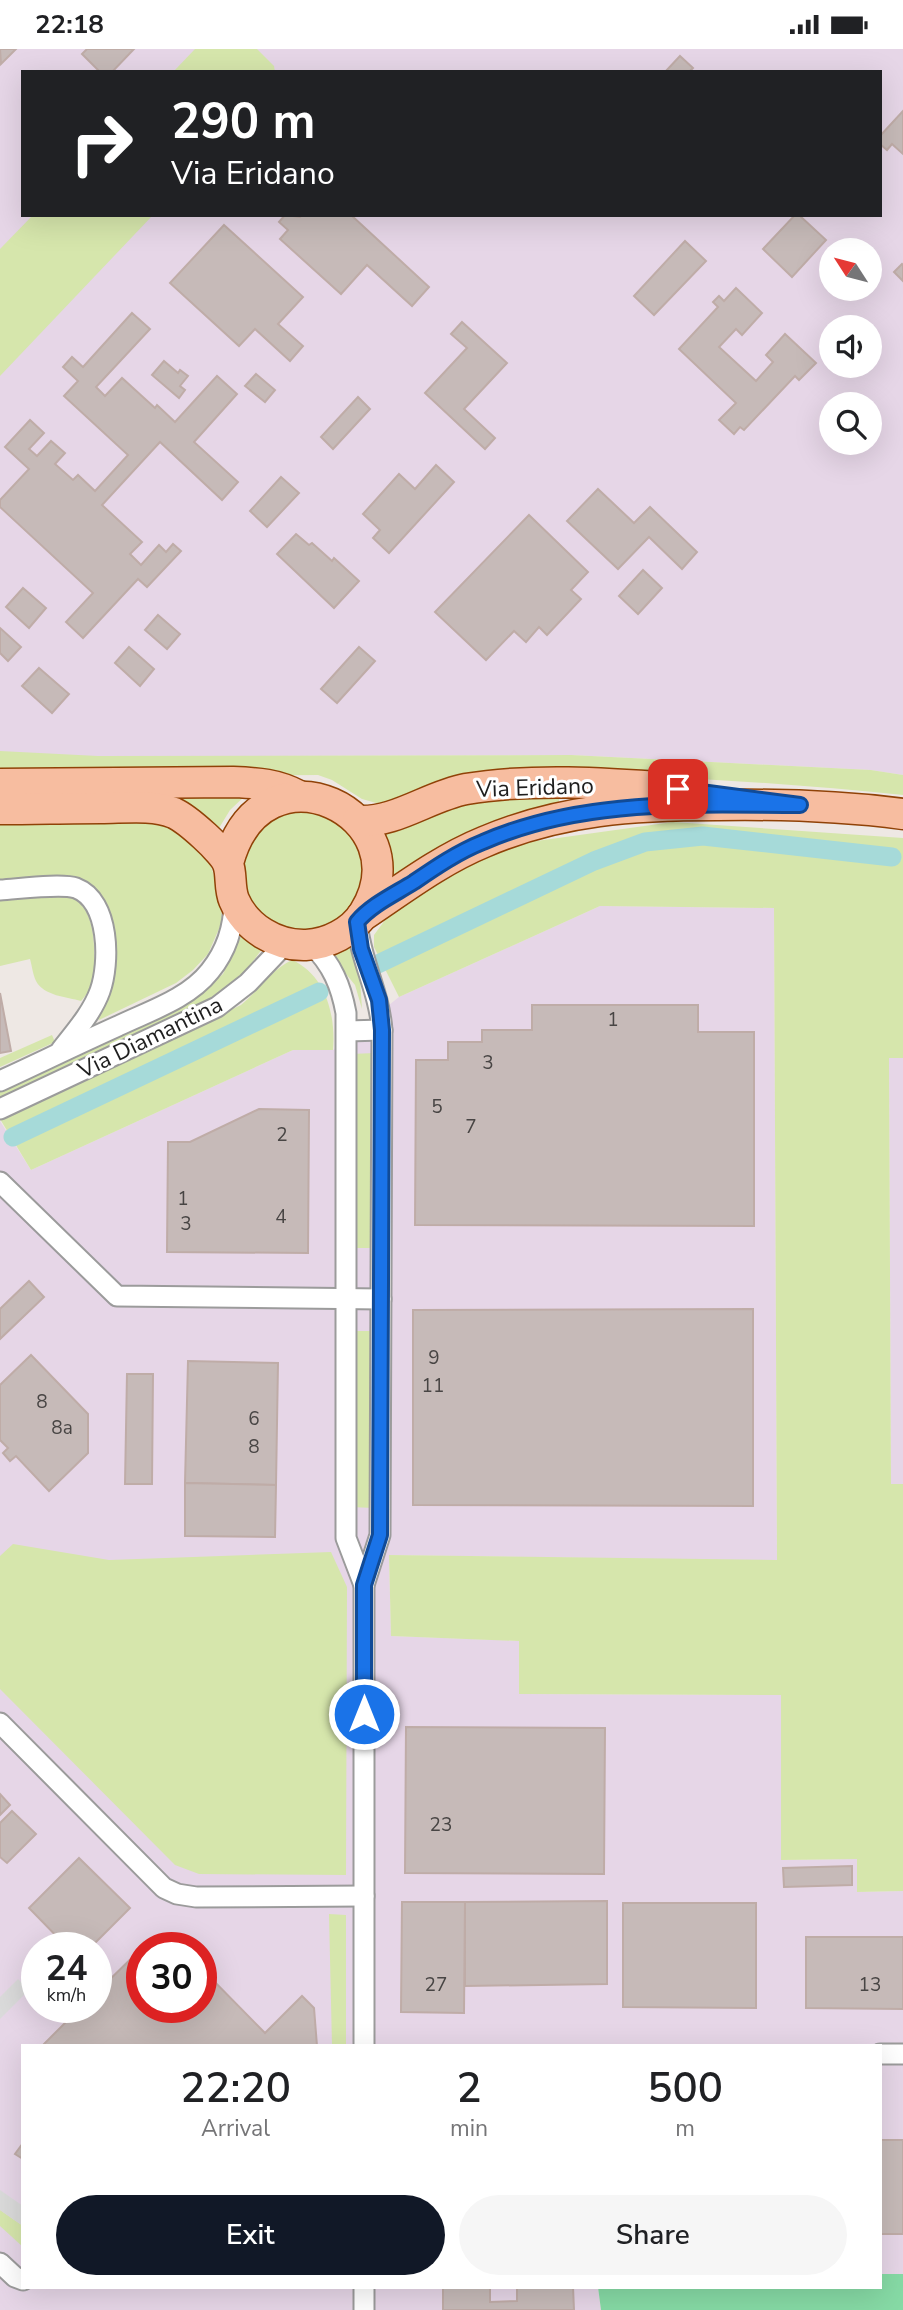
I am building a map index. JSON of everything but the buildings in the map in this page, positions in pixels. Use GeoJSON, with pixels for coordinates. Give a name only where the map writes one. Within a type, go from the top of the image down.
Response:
{"type":"FeatureCollection","features":[{"type":"Feature","properties":{"kind":"main road"},"geometry":{"type":"LineString","coordinates":[[0,784],[233,782],[271,784],[299,796]]}},
{"type":"Feature","properties":{"kind":"main road","name":"Via Eridano"},"geometry":{"type":"LineString","coordinates":[[358,821],[398,814],[436,797],[463,790],[506,785],[555,784],[664,787],[800,805],[903,814]]}},
{"type":"Feature","properties":{"kind":"main road"},"geometry":{"type":"LineString","coordinates":[[299,944],[264,935],[246,920],[234,900],[229,882],[228,863],[233,843],[244,824],[260,810],[278,800],[299,796],[321,798],[341,806],[368,834],[377,868],[376,885],[359,919]]}},
{"type":"Feature","properties":{"kind":"main road","name":"Via Eridano"},"geometry":{"type":"LineString","coordinates":[[299,944],[328,941],[463,852],[509,832],[556,817],[645,806],[800,805]]}},
{"type":"Feature","properties":{"kind":"main road"},"geometry":{"type":"LineString","coordinates":[[0,809],[148,808],[174,813],[188,821],[208,839],[228,863]]}},
{"type":"Feature","properties":{"kind":"street"},"geometry":{"type":"LineString","coordinates":[[0,890],[71,887],[85,894],[100,915],[106,959],[99,992],[59,1053]]}},
{"type":"Feature","properties":{"kind":"street","name":"Via Diamantina"},"geometry":{"type":"LineString","coordinates":[[0,1081],[168,1002],[196,986],[218,961],[228,941],[234,922],[234,900]]}},
{"type":"Feature","properties":{"kind":"street"},"geometry":{"type":"LineString","coordinates":[[359,919],[361,949],[379,1000],[382,1030],[380,1535],[364,1585],[364,2044]]}},
{"type":"Feature","properties":{"kind":"street"},"geometry":{"type":"LineString","coordinates":[[299,944],[328,963],[334,973],[344,1004],[347,1031],[346,1538],[364,1585]]}},
{"type":"Feature","properties":{"kind":"street","name":"Via Diamantina"},"geometry":{"type":"LineString","coordinates":[[0,1109],[217,1007],[299,944]]}},
{"type":"Feature","properties":{"kind":"street"},"geometry":{"type":"LineString","coordinates":[[347,1031],[382,1030]]}},
{"type":"Feature","properties":{"kind":"street"},"geometry":{"type":"LineString","coordinates":[[0,1182],[117,1296],[381,1299]]}},
{"type":"Feature","properties":{"kind":"street"},"geometry":{"type":"LineString","coordinates":[[0,1723],[153,1880],[164,1888],[177,1894],[196,1897],[364,1896]]}},
{"type":"Feature","properties":{"kind":"street"},"geometry":{"type":"LineString","coordinates":[[882,2054],[903,2054]]}},
{"type":"Feature","properties":{"kind":"street"},"geometry":{"type":"LineString","coordinates":[[0,2263],[21,2279]]}},
{"type":"Feature","properties":{"kind":"street"},"geometry":{"type":"LineString","coordinates":[[364,2289],[364,2310]]}},
{"type":"Feature","properties":{"kind":"shaded area"},"geometry":{"type":"Polygon","coordinates":[[[0,49],[903,49],[903,775],[871,770],[571,755],[0,757],[0,49]]]}},
{"type":"Feature","properties":{"kind":"shaded area"},"geometry":{"type":"Polygon","coordinates":[[[600,906],[774,908],[777,1561],[389,1555],[391,1636],[520,1641],[520,1694],[781,1695],[781,1860],[857,1859],[858,1892],[903,1891],[903,2274],[882,2274],[882,2044],[21,2044],[21,2289],[598,2289],[601,2310],[0,2310],[0,1121],[31,1170],[293,1050],[333,1050],[399,997],[600,906]]]}},
{"type":"Feature","properties":{"kind":"shaded area"},"geometry":{"type":"Polygon","coordinates":[[[889,1058],[903,1058],[903,1484],[891,1484],[889,1058]]]}},
{"type":"Feature","properties":{"kind":"shaded area"},"geometry":{"type":"Polygon","coordinates":[[[18,1979],[21,1982],[21,1998],[0,2019],[0,1997],[18,1979]]]}},
{"type":"Feature","properties":{"kind":"shaded area"},"geometry":{"type":"Polygon","coordinates":[[[0,2190],[21,2205],[21,2225],[0,2210],[0,2190]]]}},
{"type":"Feature","properties":{"kind":"green space"},"geometry":{"type":"Polygon","coordinates":[[[195,49],[257,49],[275,70],[175,70],[195,49]]]}},
{"type":"Feature","properties":{"kind":"green space"},"geometry":{"type":"Polygon","coordinates":[[[31,217],[151,217],[0,376],[0,249],[31,217]]]}},
{"type":"Feature","properties":{"kind":"green space"},"geometry":{"type":"Polygon","coordinates":[[[0,751],[98,756],[571,755],[871,770],[903,775],[903,795],[690,778],[476,772],[387,806],[362,799],[332,780],[318,775],[0,778],[0,751]]]}},
{"type":"Feature","properties":{"kind":"green space"},"geometry":{"type":"Polygon","coordinates":[[[130,792],[247,794],[230,810],[216,833],[130,792]]]}},
{"type":"Feature","properties":{"kind":"green space"},"geometry":{"type":"Polygon","coordinates":[[[560,795],[558,806],[377,899],[381,833],[404,829],[468,798],[560,795]]]}},
{"type":"Feature","properties":{"kind":"green space"},"geometry":{"type":"Polygon","coordinates":[[[305,804],[359,837],[368,880],[348,919],[308,938],[248,914],[237,851],[247,831],[305,804]]]}},
{"type":"Feature","properties":{"kind":"green space"},"geometry":{"type":"Polygon","coordinates":[[[0,817],[122,817],[174,827],[208,856],[221,900],[222,922],[208,954],[176,983],[99,1020],[94,1014],[109,994],[93,891],[0,882],[0,817]]]}},
{"type":"Feature","properties":{"kind":"green space"},"geometry":{"type":"Polygon","coordinates":[[[673,822],[903,838],[903,1058],[889,1058],[891,1484],[903,1484],[903,1891],[857,1892],[857,1859],[781,1860],[781,1695],[519,1694],[519,1641],[391,1636],[389,1555],[777,1560],[774,908],[600,906],[399,997],[374,947],[374,935],[388,916],[427,888],[484,855],[522,843],[673,822]]]}},
{"type":"Feature","properties":{"kind":"green space"},"geometry":{"type":"Polygon","coordinates":[[[65,895],[85,909],[93,932],[95,984],[81,1001],[44,990],[35,979],[30,959],[0,966],[0,897],[65,895]]]}},
{"type":"Feature","properties":{"kind":"green space"},"geometry":{"type":"Polygon","coordinates":[[[242,934],[262,949],[243,975],[206,1001],[0,1099],[0,1090],[201,993],[223,974],[242,934]]]}},
{"type":"Feature","properties":{"kind":"green space"},"geometry":{"type":"Polygon","coordinates":[[[351,944],[360,979],[362,1009],[355,985],[329,953],[351,944]]]}},
{"type":"Feature","properties":{"kind":"green space"},"geometry":{"type":"Polygon","coordinates":[[[292,960],[304,967],[321,986],[333,1024],[333,1050],[293,1050],[31,1170],[0,1119],[241,1005],[271,975],[292,960]]]}},
{"type":"Feature","properties":{"kind":"green space"},"geometry":{"type":"Polygon","coordinates":[[[52,1035],[55,1042],[0,1067],[0,1058],[52,1035]]]}},
{"type":"Feature","properties":{"kind":"green space"},"geometry":{"type":"Polygon","coordinates":[[[376,1053],[376,1248],[350,1248],[350,1054],[376,1053]]]}},
{"type":"Feature","properties":{"kind":"green space"},"geometry":{"type":"Polygon","coordinates":[[[351,1331],[375,1331],[374,1508],[350,1507],[351,1331]]]}},
{"type":"Feature","properties":{"kind":"green space"},"geometry":{"type":"Polygon","coordinates":[[[13,1544],[109,1560],[331,1552],[347,1587],[346,1875],[199,1874],[175,1865],[0,1689],[0,1556],[13,1544]]]}},
{"type":"Feature","properties":{"kind":"green space"},"geometry":{"type":"Polygon","coordinates":[[[329,1914],[346,1915],[346,2044],[332,2044],[329,1914]]]}},
{"type":"Feature","properties":{"kind":"green space"},"geometry":{"type":"Polygon","coordinates":[[[0,2210],[21,2225],[21,2245],[0,2226],[0,2210]]]}},
{"type":"Feature","properties":{"kind":"green space"},"geometry":{"type":"Polygon","coordinates":[[[882,2274],[903,2274],[903,2310],[601,2310],[598,2289],[882,2289],[882,2274]]]}},
{"type":"Feature","properties":{"kind":"waterway"},"geometry":{"type":"LineString","coordinates":[[378,964],[594,861],[645,842],[703,836],[892,857]]}},
{"type":"Feature","properties":{"kind":"waterway"},"geometry":{"type":"LineString","coordinates":[[13,1137],[319,992]]}},
{"type":"Feature","properties":{"kind":"route"},"geometry":{"type":"LineString","coordinates":[[364,1714],[364,1585],[380,1535],[382,1030],[379,1000],[361,949],[357,922],[377,906],[463,852],[509,832],[556,817],[645,806],[800,805],[678,789]]}}]}
